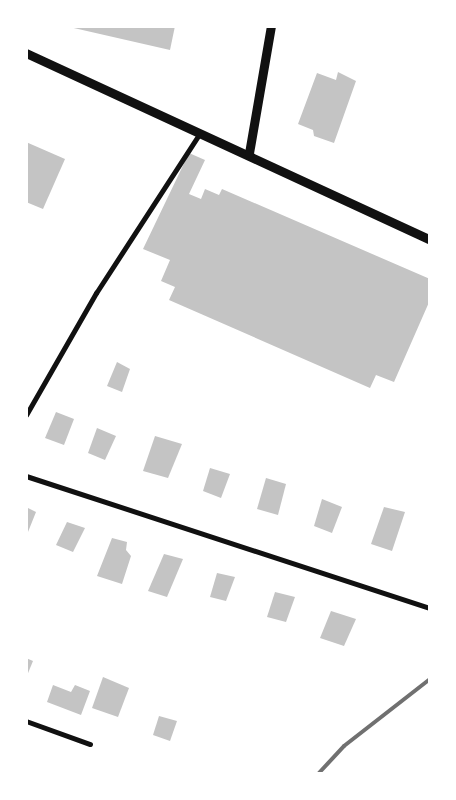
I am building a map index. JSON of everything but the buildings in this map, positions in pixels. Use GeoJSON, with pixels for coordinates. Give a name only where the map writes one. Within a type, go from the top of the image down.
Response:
{"type":"FeatureCollection","features":[{"type":"Feature","properties":{"kind":"street"},"geometry":{"type":"LineString","coordinates":[[248,153],[270,26]]}},
{"type":"Feature","properties":{"kind":"street"},"geometry":{"type":"LineString","coordinates":[[26,54],[248,153],[430,240]]}},
{"type":"Feature","properties":{"kind":"street"},"geometry":{"type":"LineString","coordinates":[[26,416],[96,293],[200,132]]}},
{"type":"Feature","properties":{"kind":"street"},"geometry":{"type":"LineString","coordinates":[[26,476],[430,608]]}},
{"type":"Feature","properties":{"kind":"street"},"geometry":{"type":"LineString","coordinates":[[26,721],[90,744]]}},
{"type":"Feature","properties":{"kind":"railway"},"geometry":{"type":"LineString","coordinates":[[318,774],[344,746],[430,679]]}}]}
